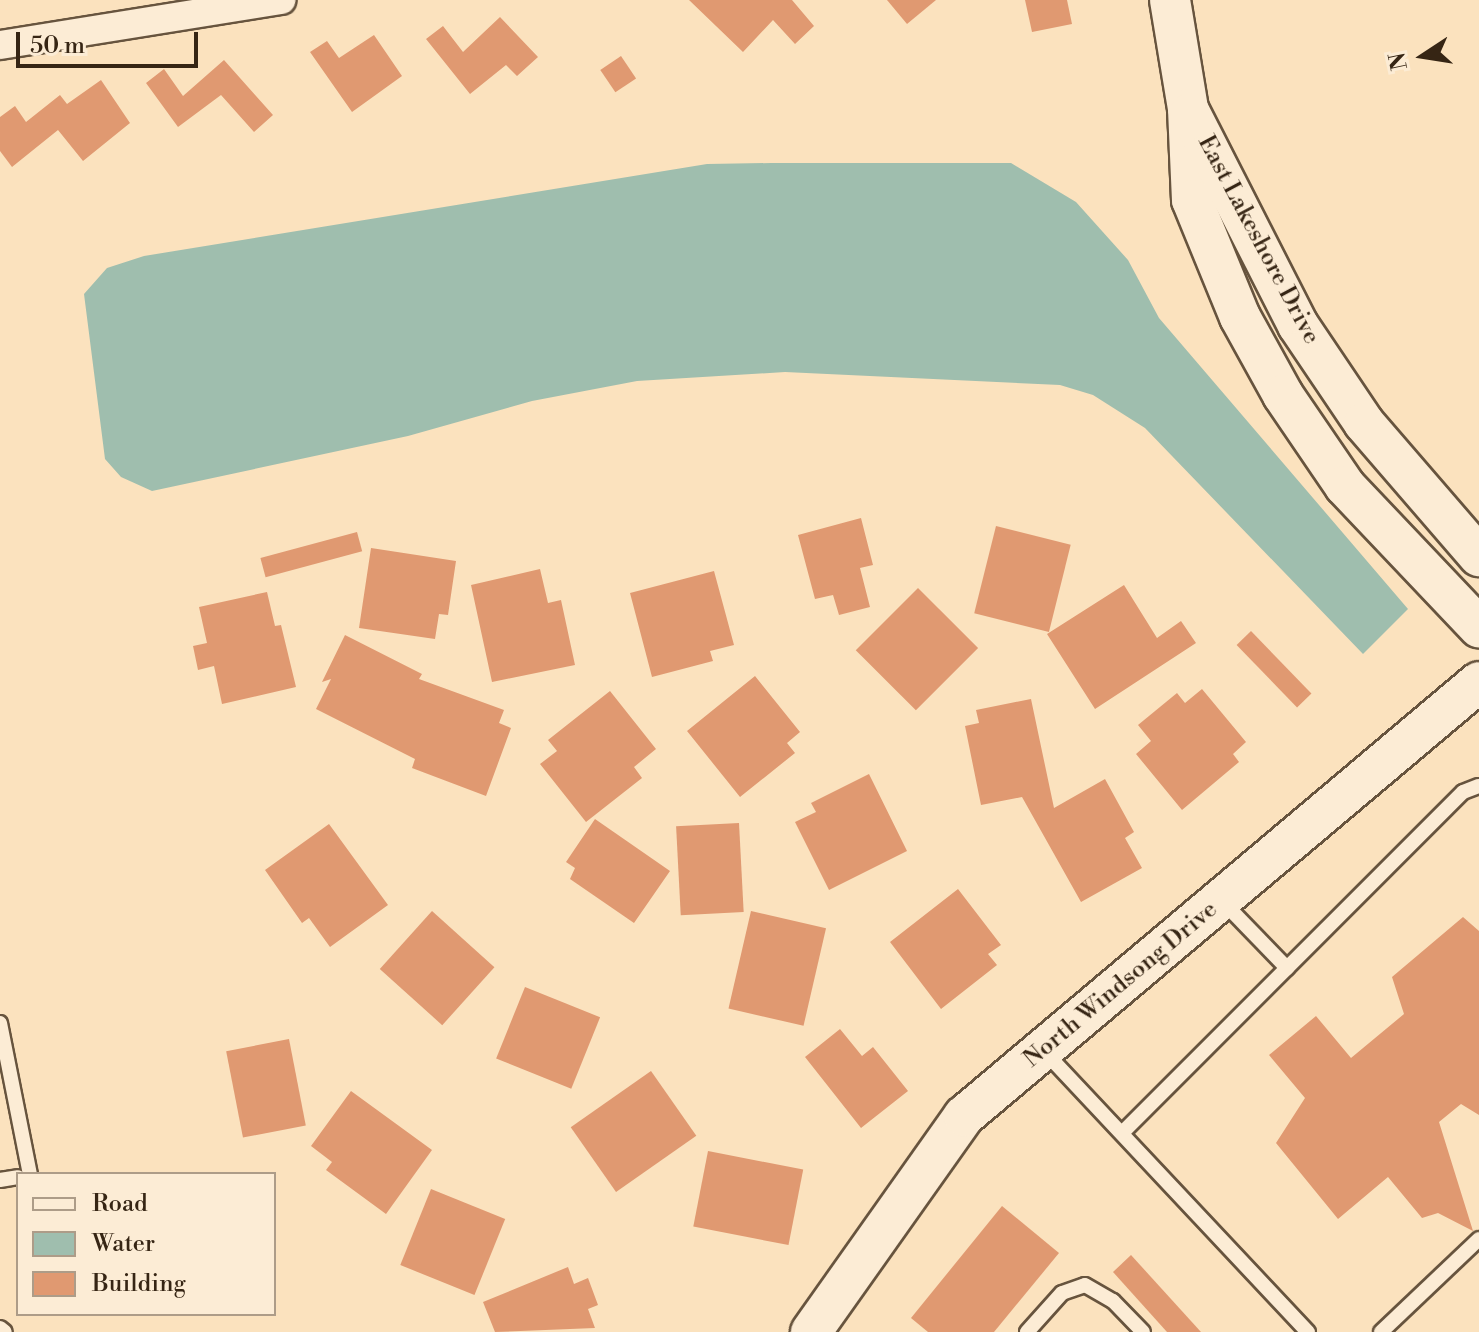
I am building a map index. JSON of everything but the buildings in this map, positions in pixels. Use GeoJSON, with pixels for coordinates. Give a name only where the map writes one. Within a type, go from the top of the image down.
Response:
{"type":"FeatureCollection","features":[{"type":"Feature","properties":{"kind":"main road","name":"East Lakeshore Drive"},"geometry":{"type":"LineString","coordinates":[[1170,0],[1188,109],[1192,200],[1240,317],[1283,395],[1345,486],[1479,627]]}},
{"type":"Feature","properties":{"kind":"main road","name":"East Lakeshore Drive"},"geometry":{"type":"LineString","coordinates":[[1188,109],[1298,325],[1364,423],[1479,556]]}},
{"type":"Feature","properties":{"kind":"main road","name":"North Windsong Drive"},"geometry":{"type":"LineString","coordinates":[[811,1332],[964,1116],[1479,682]]}},
{"type":"Feature","properties":{"kind":"street"},"geometry":{"type":"LineString","coordinates":[[0,45],[281,0]]}},
{"type":"Feature","properties":{"kind":"lane"},"geometry":{"type":"LineString","coordinates":[[1122,1133],[1463,792],[1479,786]]}},
{"type":"Feature","properties":{"kind":"lane"},"geometry":{"type":"LineString","coordinates":[[1222,900],[1287,968]]}},
{"type":"Feature","properties":{"kind":"lane"},"geometry":{"type":"LineString","coordinates":[[0,1023],[30,1172]]}},
{"type":"Feature","properties":{"kind":"lane"},"geometry":{"type":"LineString","coordinates":[[1043,1050],[1308,1332]]}},
{"type":"Feature","properties":{"kind":"lane"},"geometry":{"type":"LineString","coordinates":[[1381,1332],[1479,1239]]}},
{"type":"Feature","properties":{"kind":"lane"},"geometry":{"type":"LineString","coordinates":[[1027,1332],[1062,1293],[1085,1285],[1113,1301],[1143,1332]]}},
{"type":"Feature","properties":{"kind":"water"},"geometry":{"type":"Polygon","coordinates":[[[1011,163],[1076,202],[1128,260],[1159,318],[1408,609],[1363,654],[1145,428],[1093,395],[1060,385],[785,372],[637,381],[532,401],[408,436],[152,491],[121,477],[105,459],[84,294],[107,268],[144,256],[707,164],[1011,163]]]}}]}
